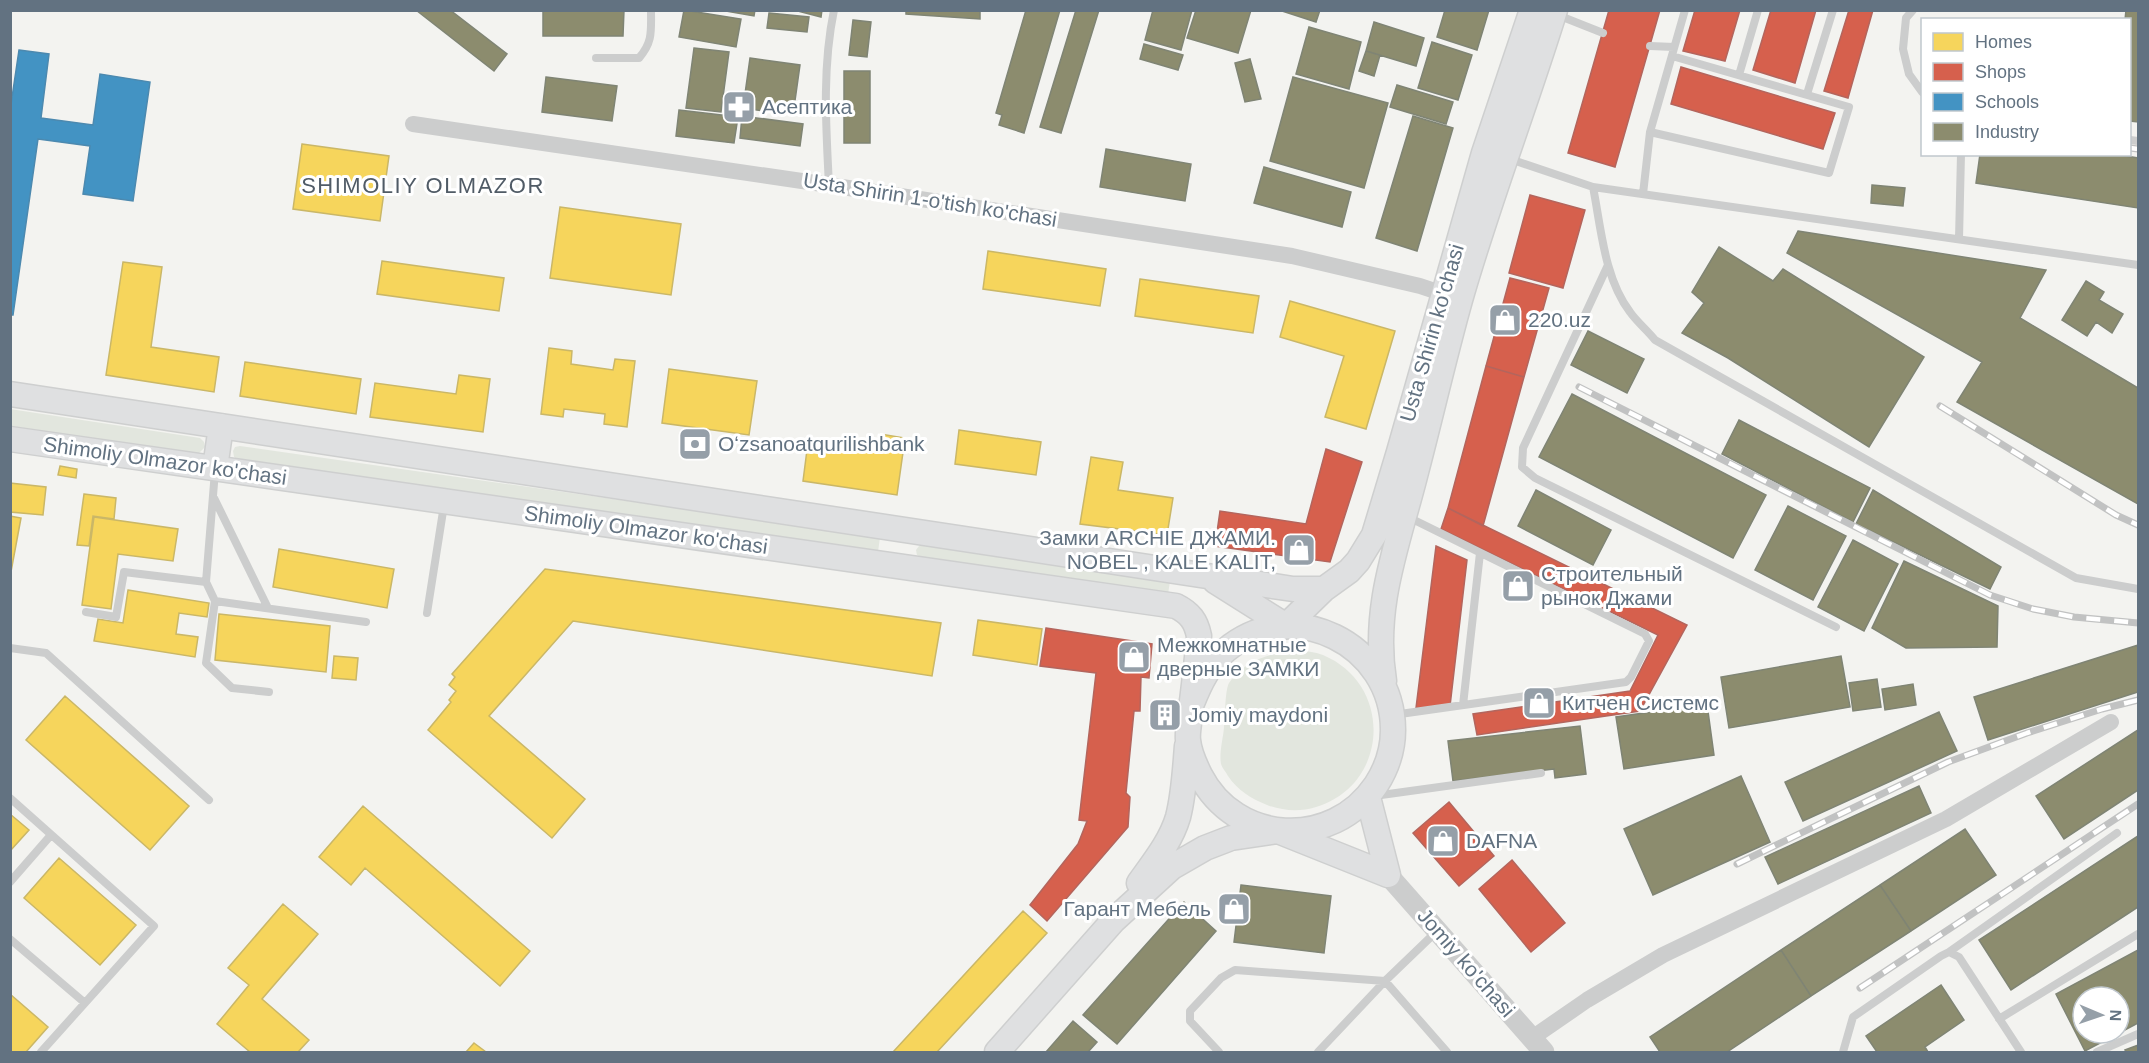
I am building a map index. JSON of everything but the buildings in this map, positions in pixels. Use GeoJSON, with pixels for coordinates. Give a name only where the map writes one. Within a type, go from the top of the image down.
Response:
{"type":"FeatureCollection","features":[{"type":"Feature","properties":{"kind":"main road","name":"Usta Shirin ko'chasi"},"geometry":{"type":"LineString","coordinates":[[1385,687],[1380,655],[1380,626],[1389,569],[1399,452],[1452,297],[1495,155],[1547,12]]}},
{"type":"Feature","properties":{"kind":"main road","name":"Shimoliy Olmazor ko'chasi"},"geometry":{"type":"LineString","coordinates":[[10,394],[1293,589],[1324,589]]}},
{"type":"Feature","properties":{"kind":"main road"},"geometry":{"type":"LineString","coordinates":[[215,468],[221,426]]}},
{"type":"Feature","properties":{"kind":"main road","name":"Shimoliy Olmazor ko'chasi"},"geometry":{"type":"LineString","coordinates":[[10,439],[1176,606],[1185,610],[1197,626],[1199,636],[1192,703]]}},
{"type":"Feature","properties":{"kind":"main road","name":"Usta Shirin ko'chasi"},"geometry":{"type":"LineString","coordinates":[[1286,626],[1324,589],[1349,571],[1393,511]]}},
{"type":"Feature","properties":{"kind":"main road"},"geometry":{"type":"LineString","coordinates":[[897,566],[902,529]]}},
{"type":"Feature","properties":{"kind":"main road","name":"Shimoliy Olmazor ko'chasi"},"geometry":{"type":"LineString","coordinates":[[1204,575],[1286,626]]}},
{"type":"Feature","properties":{"kind":"main road"},"geometry":{"type":"LineString","coordinates":[[997,1053],[1113,921],[1172,867],[1205,848],[1231,838],[1278,831],[1298,831],[1327,825],[1353,811],[1368,797],[1384,773],[1390,754],[1393,744],[1393,715],[1385,687],[1374,668],[1360,653],[1343,640],[1324,631],[1286,626],[1262,630],[1243,638],[1226,650],[1212,665],[1200,682],[1192,703],[1181,803],[1174,826],[1157,857],[1113,921]]}},
{"type":"Feature","properties":{"kind":"main road"},"geometry":{"type":"LineString","coordinates":[[1188,740],[1205,785],[1236,815],[1254,825],[1278,831],[1388,875]]}},
{"type":"Feature","properties":{"kind":"main road"},"geometry":{"type":"LineString","coordinates":[[1368,797],[1388,875]]}},
{"type":"Feature","properties":{"kind":"street","name":"Usta Shirin 1-o'tish ko'chasi"},"geometry":{"type":"LineString","coordinates":[[413,124],[1292,256],[1420,286],[1452,297]]}},
{"type":"Feature","properties":{"kind":"street"},"geometry":{"type":"LineString","coordinates":[[1538,1046],[1587,1000],[1663,955],[1946,819],[2111,722]]}},
{"type":"Feature","properties":{"kind":"street","name":"Jomiy ko'chasi"},"geometry":{"type":"LineString","coordinates":[[1388,875],[1538,1046]]}},
{"type":"Feature","properties":{"kind":"lane"},"geometry":{"type":"LineString","coordinates":[[596,58],[639,58],[648,48],[651,36],[651,10]]}},
{"type":"Feature","properties":{"kind":"lane"},"geometry":{"type":"LineString","coordinates":[[829,185],[825,100],[830,30],[834,10]]}},
{"type":"Feature","properties":{"kind":"lane"},"geometry":{"type":"LineString","coordinates":[[1643,194],[1650,132],[1684,10]]}},
{"type":"Feature","properties":{"kind":"lane"},"geometry":{"type":"LineString","coordinates":[[1738,75],[1758,10]]}},
{"type":"Feature","properties":{"kind":"lane"},"geometry":{"type":"LineString","coordinates":[[1807,94],[1833,10]]}},
{"type":"Feature","properties":{"kind":"lane"},"geometry":{"type":"LineString","coordinates":[[1913,10],[1906,18],[1903,49],[1909,74],[1921,89]]}},
{"type":"Feature","properties":{"kind":"lane"},"geometry":{"type":"LineString","coordinates":[[1547,12],[1603,33]]}},
{"type":"Feature","properties":{"kind":"lane"},"geometry":{"type":"LineString","coordinates":[[1650,46],[1673,51],[1738,75],[1849,107],[1829,173],[1650,132]]}},
{"type":"Feature","properties":{"kind":"lane"},"geometry":{"type":"LineString","coordinates":[[1495,155],[1593,187],[2139,265]]}},
{"type":"Feature","properties":{"kind":"lane"},"geometry":{"type":"LineString","coordinates":[[1959,239],[1961,156]]}},
{"type":"Feature","properties":{"kind":"lane"},"geometry":{"type":"LineString","coordinates":[[1593,187],[1608,265],[1617,289],[1629,311],[1655,339],[2076,578],[2139,589]]}},
{"type":"Feature","properties":{"kind":"lane"},"geometry":{"type":"LineString","coordinates":[[1608,265],[1523,448],[1522,467],[1535,478],[1836,627]]}},
{"type":"Feature","properties":{"kind":"lane"},"geometry":{"type":"LineString","coordinates":[[215,468],[206,582],[215,601],[206,663],[232,688],[269,692]]}},
{"type":"Feature","properties":{"kind":"lane"},"geometry":{"type":"LineString","coordinates":[[213,497],[268,608]]}},
{"type":"Feature","properties":{"kind":"lane"},"geometry":{"type":"LineString","coordinates":[[427,613],[445,501]]}},
{"type":"Feature","properties":{"kind":"lane"},"geometry":{"type":"LineString","coordinates":[[1393,511],[1645,634],[1648,640],[1631,677],[1626,682],[1393,715]]}},
{"type":"Feature","properties":{"kind":"lane"},"geometry":{"type":"LineString","coordinates":[[1462,705],[1480,553]]}},
{"type":"Feature","properties":{"kind":"lane"},"geometry":{"type":"LineString","coordinates":[[86,612],[116,616],[124,572],[206,582]]}},
{"type":"Feature","properties":{"kind":"lane"},"geometry":{"type":"LineString","coordinates":[[215,601],[366,622]]}},
{"type":"Feature","properties":{"kind":"lane"},"geometry":{"type":"LineString","coordinates":[[10,648],[46,653],[209,800]]}},
{"type":"Feature","properties":{"kind":"lane"},"geometry":{"type":"LineString","coordinates":[[1368,797],[1541,773]]}},
{"type":"Feature","properties":{"kind":"lane"},"geometry":{"type":"LineString","coordinates":[[10,798],[154,926],[41,1053]]}},
{"type":"Feature","properties":{"kind":"lane"},"geometry":{"type":"LineString","coordinates":[[1843,1053],[1853,1017],[1950,952],[2118,833]]}},
{"type":"Feature","properties":{"kind":"lane"},"geometry":{"type":"LineString","coordinates":[[10,882],[51,835]]}},
{"type":"Feature","properties":{"kind":"lane"},"geometry":{"type":"LineString","coordinates":[[1318,1053],[1385,981],[1437,931]]}},
{"type":"Feature","properties":{"kind":"lane"},"geometry":{"type":"LineString","coordinates":[[1999,1019],[2139,934]]}},
{"type":"Feature","properties":{"kind":"lane"},"geometry":{"type":"LineString","coordinates":[[10,939],[85,1003]]}},
{"type":"Feature","properties":{"kind":"lane"},"geometry":{"type":"LineString","coordinates":[[1950,952],[1959,957],[2021,1053]]}},
{"type":"Feature","properties":{"kind":"lane"},"geometry":{"type":"LineString","coordinates":[[1219,1053],[1190,1021],[1189,1016],[1190,1011],[1226,974],[1235,970],[1385,981],[1447,1053]]}},
{"type":"Feature","properties":{"kind":"lane"},"geometry":{"type":"LineString","coordinates":[[2097,1053],[2139,1034]]}},
{"type":"Feature","properties":{"kind":"shaded area"},"geometry":{"type":"Polygon","coordinates":[[[10,409],[200,438],[205,447],[197,455],[11,426],[10,409]]]}},
{"type":"Feature","properties":{"kind":"shaded area"},"geometry":{"type":"Polygon","coordinates":[[[235,447],[880,537],[878,552],[238,460],[234,457],[233,451],[235,447]]]}},
{"type":"Feature","properties":{"kind":"shaded area"},"geometry":{"type":"Polygon","coordinates":[[[923,545],[1170,581],[1168,594],[921,557],[917,555],[916,550],[923,545]]]}},
{"type":"Feature","properties":{"kind":"shaded area"},"geometry":{"type":"Polygon","coordinates":[[[1296,650],[1323,655],[1346,669],[1362,688],[1371,710],[1374,734],[1369,757],[1358,778],[1340,795],[1316,807],[1304,810],[1279,809],[1250,797],[1232,781],[1222,767],[1220,756],[1229,683],[1250,663],[1277,653],[1296,650]]]}},
{"type":"Feature","properties":{"kind":"railway"},"geometry":{"type":"LineString","coordinates":[[2131,148],[2138,149]]}},
{"type":"Feature","properties":{"kind":"railway"},"geometry":{"type":"LineString","coordinates":[[1579,387],[1990,595],[2033,609],[2074,617],[2138,623]]}},
{"type":"Feature","properties":{"kind":"railway"},"geometry":{"type":"LineString","coordinates":[[1940,406],[2116,515],[2138,525]]}},
{"type":"Feature","properties":{"kind":"railway"},"geometry":{"type":"LineString","coordinates":[[1737,864],[1948,762],[2027,733],[2138,700]]}},
{"type":"Feature","properties":{"kind":"railway"},"geometry":{"type":"LineString","coordinates":[[1860,988],[2138,804]]}},
{"type":"Feature","properties":{"kind":"place","name":"Асептика"},"geometry":{"type":"Point","coordinates":[739,107]}},
{"type":"Feature","properties":{"kind":"place","name":"220.uz"},"geometry":{"type":"Point","coordinates":[1505,320]}},
{"type":"Feature","properties":{"kind":"place","name":"Oʻzsanoatqurilishbank"},"geometry":{"type":"Point","coordinates":[695,444]}},
{"type":"Feature","properties":{"kind":"place","name":"Замки ARCHIE ДЖАМИ. NOBEL , KALE KALIT,"},"geometry":{"type":"Point","coordinates":[1299,550]}},
{"type":"Feature","properties":{"kind":"place","name":"Строительный рынок Джами"},"geometry":{"type":"Point","coordinates":[1518,586]}},
{"type":"Feature","properties":{"kind":"place","name":"Межкомнатные дверные ЗАМКИ"},"geometry":{"type":"Point","coordinates":[1134,657]}},
{"type":"Feature","properties":{"kind":"place","name":"Китчен Системс"},"geometry":{"type":"Point","coordinates":[1539,703]}},
{"type":"Feature","properties":{"kind":"place","name":"Jomiy maydoni"},"geometry":{"type":"Point","coordinates":[1165,715]}},
{"type":"Feature","properties":{"kind":"place","name":"DAFNA"},"geometry":{"type":"Point","coordinates":[1443,841]}},
{"type":"Feature","properties":{"kind":"place","name":"Гарант Мебель"},"geometry":{"type":"Point","coordinates":[1234,909]}},
{"type":"Feature","properties":{"kind":"district","name":"SHIMOLIY OLMAZOR"},"geometry":{"type":"Point","coordinates":[423,185]}}]}
